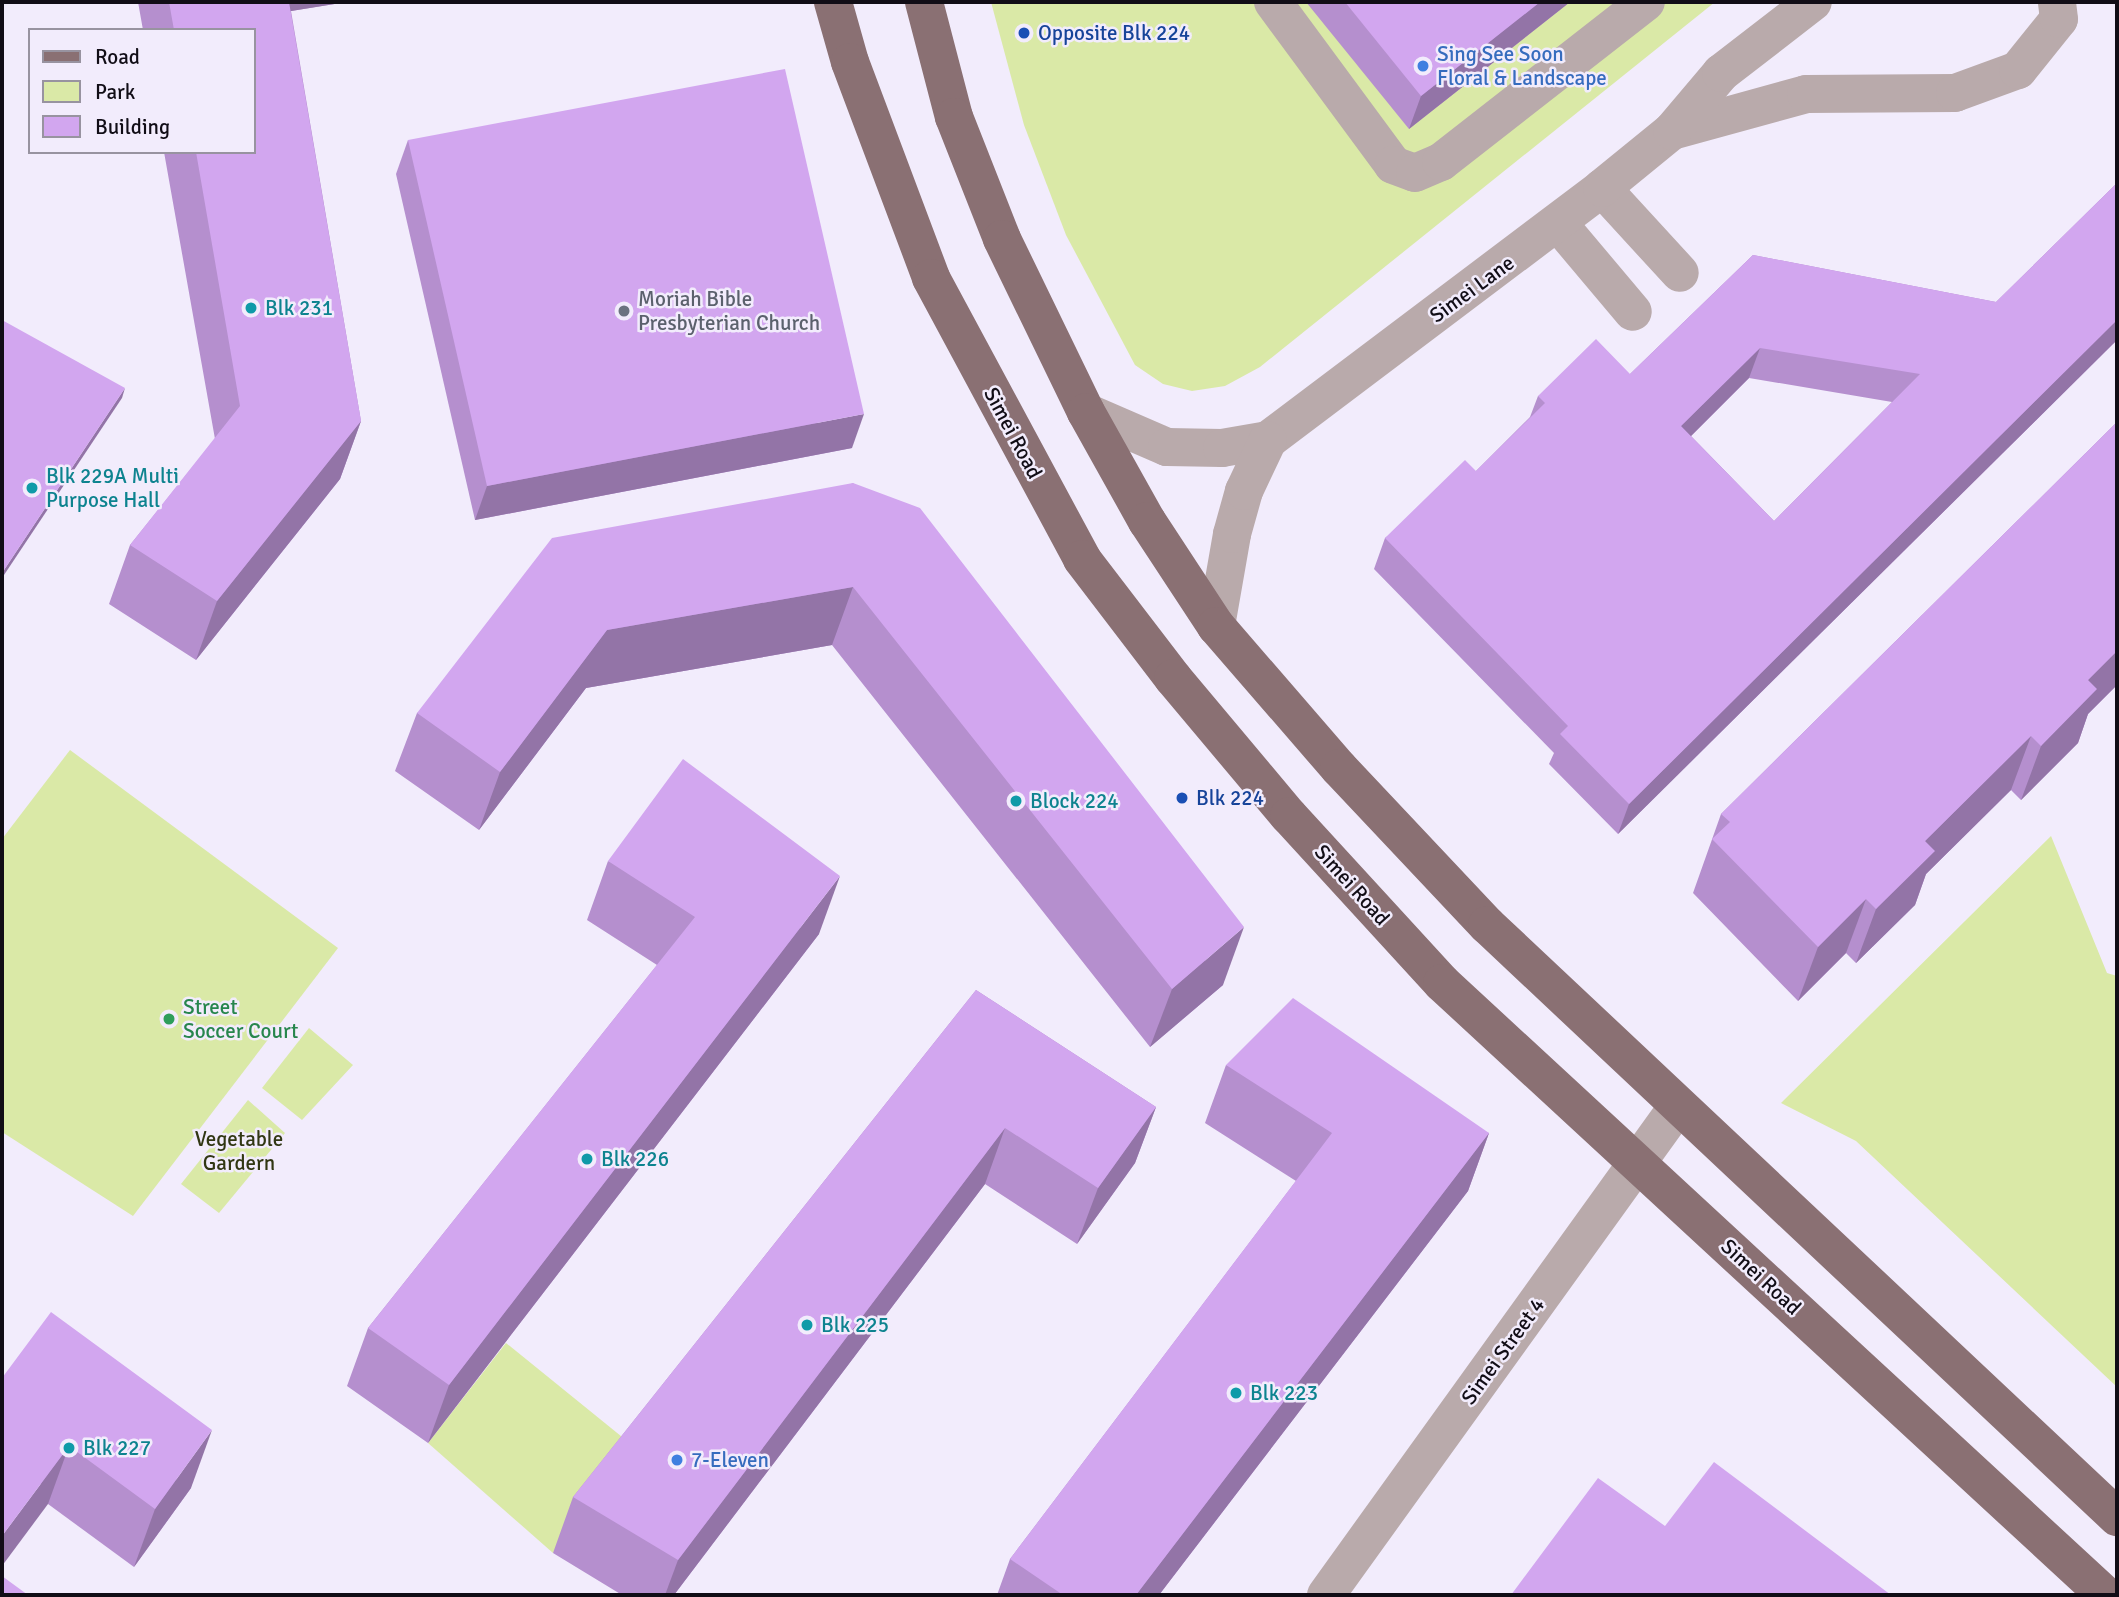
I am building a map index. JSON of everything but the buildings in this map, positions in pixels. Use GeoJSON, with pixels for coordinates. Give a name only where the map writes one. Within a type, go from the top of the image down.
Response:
{"type":"FeatureCollection","features":[{"type":"Feature","properties":{"kind":"main road","name":"Simei Road"},"geometry":{"type":"LineString","coordinates":[[833,2],[850,62],[931,278],[1082,559],[1172,678],[1271,795],[1433,974],[2105,1595]]}},
{"type":"Feature","properties":{"kind":"main road"},"geometry":{"type":"LineString","coordinates":[[924,2],[954,117],[1002,239],[1086,412],[1147,521],[1216,626],[1339,768],[1487,925],[2117,1517]]}},
{"type":"Feature","properties":{"kind":"street"},"geometry":{"type":"LineString","coordinates":[[1273,2],[1393,165],[1415,173],[1441,162],[1646,2]]}},
{"type":"Feature","properties":{"kind":"street","name":"Simei Lane"},"geometry":{"type":"LineString","coordinates":[[1086,412],[1167,447],[1222,448],[1268,440],[1602,188],[1672,131],[1721,73],[1813,2]]}},
{"type":"Feature","properties":{"kind":"street","name":"Simei Lane"},"geometry":{"type":"LineString","coordinates":[[1672,131],[1807,94],[1955,93],[2018,70],[2059,19],[2057,2]]}},
{"type":"Feature","properties":{"kind":"street"},"geometry":{"type":"LineString","coordinates":[[1602,188],[1680,274]]}},
{"type":"Feature","properties":{"kind":"street"},"geometry":{"type":"LineString","coordinates":[[1558,223],[1633,312]]}},
{"type":"Feature","properties":{"kind":"street","name":"Simei Lane"},"geometry":{"type":"LineString","coordinates":[[1216,626],[1232,534],[1244,491],[1268,440]]}},
{"type":"Feature","properties":{"kind":"street","name":"Simei Street 4"},"geometry":{"type":"LineString","coordinates":[[1326,1595],[1639,1164],[1678,1106]]}},
{"type":"Feature","properties":{"kind":"green space"},"geometry":{"type":"Polygon","coordinates":[[[991,2],[1715,2],[1260,367],[1225,386],[1192,391],[1163,384],[1135,365],[1066,235],[1024,125],[991,2]]]}},
{"type":"Feature","properties":{"kind":"green space","name":"Street Soccer Court"},"geometry":{"type":"Polygon","coordinates":[[[70,750],[338,948],[133,1216],[2,1132],[2,839],[70,750]]]}},
{"type":"Feature","properties":{"kind":"green space"},"geometry":{"type":"Polygon","coordinates":[[[2051,836],[2107,973],[2117,976],[2117,1387],[1856,1141],[1781,1103],[2051,836]]]}},
{"type":"Feature","properties":{"kind":"green space","name":"Vegetable Gardern"},"geometry":{"type":"Polygon","coordinates":[[[309,1028],[353,1065],[302,1120],[262,1088],[309,1028]]]}},
{"type":"Feature","properties":{"kind":"green space","name":"Vegetable Gardern"},"geometry":{"type":"Polygon","coordinates":[[[248,1100],[285,1133],[219,1213],[181,1184],[248,1100]]]}},
{"type":"Feature","properties":{"kind":"green space"},"geometry":{"type":"Polygon","coordinates":[[[506,1343],[632,1445],[553,1553],[428,1443],[506,1343]]]}},
{"type":"Feature","properties":{"kind":"place","name":"Opposite Blk 224"},"geometry":{"type":"Point","coordinates":[1024,33]}},
{"type":"Feature","properties":{"kind":"place","name":"Sing See Soon Floral & Landscape"},"geometry":{"type":"Point","coordinates":[1423,66]}},
{"type":"Feature","properties":{"kind":"place","name":"Blk 231"},"geometry":{"type":"Point","coordinates":[251,308]}},
{"type":"Feature","properties":{"kind":"place","name":"Moriah Bible Presbyterian Church"},"geometry":{"type":"Point","coordinates":[624,311]}},
{"type":"Feature","properties":{"kind":"place","name":"Blk 229A Multi Purpose Hall"},"geometry":{"type":"Point","coordinates":[32,488]}},
{"type":"Feature","properties":{"kind":"place","name":"Blk 224"},"geometry":{"type":"Point","coordinates":[1182,798]}},
{"type":"Feature","properties":{"kind":"place","name":"Block 224"},"geometry":{"type":"Point","coordinates":[1016,801]}},
{"type":"Feature","properties":{"kind":"place","name":"Street Soccer Court"},"geometry":{"type":"Point","coordinates":[169,1019]}},
{"type":"Feature","properties":{"kind":"place","name":"Blk 226"},"geometry":{"type":"Point","coordinates":[587,1159]}},
{"type":"Feature","properties":{"kind":"place","name":"Blk 225"},"geometry":{"type":"Point","coordinates":[807,1325]}},
{"type":"Feature","properties":{"kind":"place","name":"Blk 223"},"geometry":{"type":"Point","coordinates":[1236,1393]}},
{"type":"Feature","properties":{"kind":"place","name":"Blk 227"},"geometry":{"type":"Point","coordinates":[69,1448]}},
{"type":"Feature","properties":{"kind":"place","name":"7-Eleven"},"geometry":{"type":"Point","coordinates":[677,1460]}}]}
